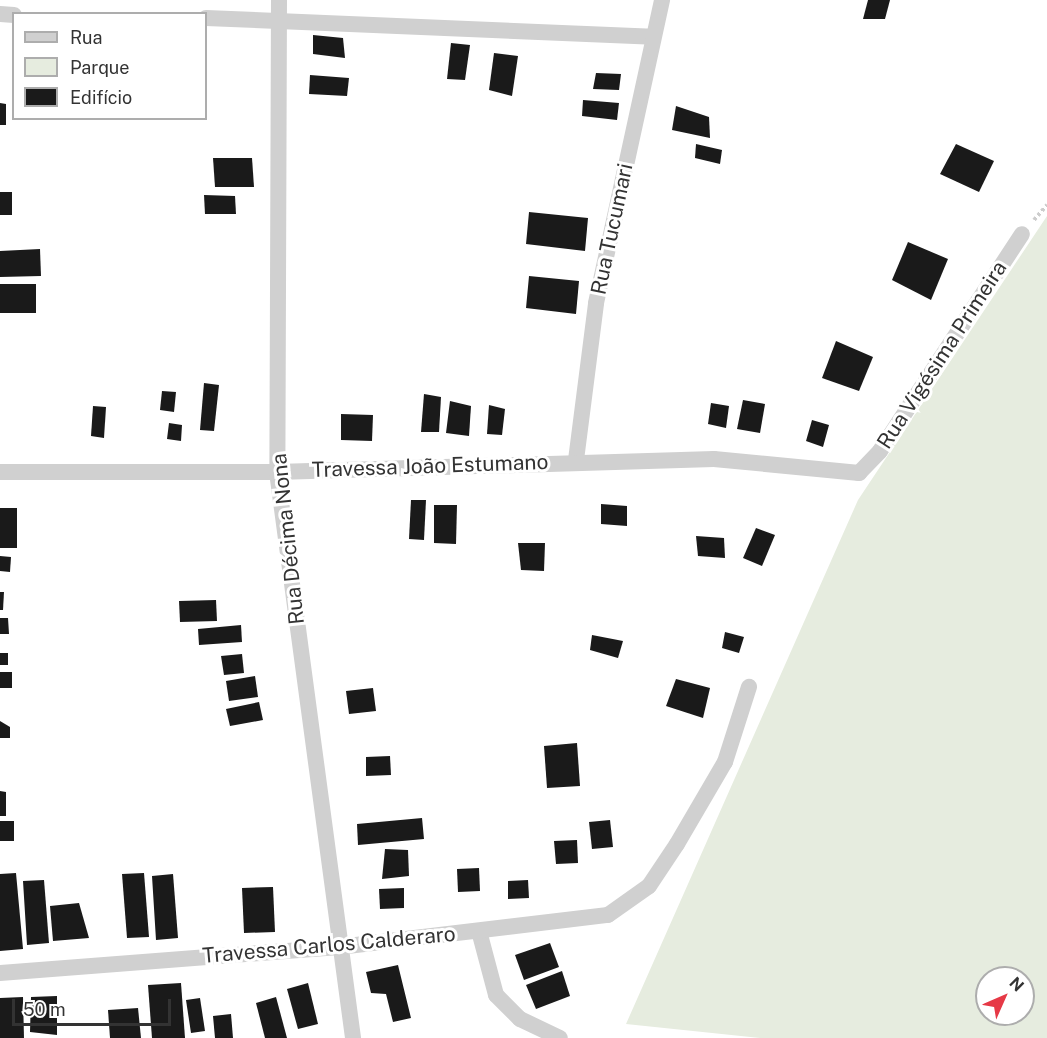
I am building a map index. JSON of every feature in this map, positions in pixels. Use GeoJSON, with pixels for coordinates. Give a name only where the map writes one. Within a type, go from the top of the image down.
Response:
{"type":"FeatureCollection","features":[{"type":"Feature","properties":{"kind":"street","name":"Rua Décima Nona"},"geometry":{"type":"LineString","coordinates":[[279,0],[277,472],[353,1038]]}},
{"type":"Feature","properties":{"kind":"street","name":"Rua Tucumari"},"geometry":{"type":"LineString","coordinates":[[576,460],[596,303],[662,0]]}},
{"type":"Feature","properties":{"kind":"street"},"geometry":{"type":"LineString","coordinates":[[207,18],[279,19],[653,38]]}},
{"type":"Feature","properties":{"kind":"street","name":"Rua Vigésima Primeira"},"geometry":{"type":"LineString","coordinates":[[859,473],[880,451],[1022,234]]}},
{"type":"Feature","properties":{"kind":"street","name":"Travessa João Estumano"},"geometry":{"type":"LineString","coordinates":[[0,472],[277,472],[576,460],[714,459],[859,473]]}},
{"type":"Feature","properties":{"kind":"street","name":"Travessa Carlos Calderaro"},"geometry":{"type":"LineString","coordinates":[[0,973],[339,947],[608,915],[649,886],[725,762],[749,687]]}},
{"type":"Feature","properties":{"kind":"street"},"geometry":{"type":"LineString","coordinates":[[479,931],[496,995],[519,1019],[560,1038]]}},
{"type":"Feature","properties":{"kind":"green space"},"geometry":{"type":"Polygon","coordinates":[[[1047,216],[1047,1038],[760,1038],[626,1024],[858,500],[1047,216]]]}},
{"type":"Feature","properties":{"kind":"building"},"geometry":{"type":"Polygon","coordinates":[[[868,0],[890,0],[885,19],[863,19],[868,0]]]}},
{"type":"Feature","properties":{"kind":"building"},"geometry":{"type":"Polygon","coordinates":[[[313,35],[343,38],[345,58],[313,54],[313,35]]]}},
{"type":"Feature","properties":{"kind":"building"},"geometry":{"type":"Polygon","coordinates":[[[451,43],[470,45],[465,80],[447,79],[451,43]]]}},
{"type":"Feature","properties":{"kind":"building"},"geometry":{"type":"Polygon","coordinates":[[[494,53],[518,56],[512,96],[489,90],[494,53]]]}},
{"type":"Feature","properties":{"kind":"building"},"geometry":{"type":"Polygon","coordinates":[[[596,73],[621,74],[619,90],[593,89],[596,73]]]}},
{"type":"Feature","properties":{"kind":"building"},"geometry":{"type":"Polygon","coordinates":[[[310,75],[349,78],[347,96],[309,94],[310,75]]]}},
{"type":"Feature","properties":{"kind":"building"},"geometry":{"type":"Polygon","coordinates":[[[583,100],[619,103],[617,120],[582,116],[583,100]]]}},
{"type":"Feature","properties":{"kind":"building"},"geometry":{"type":"Polygon","coordinates":[[[0,103],[6,104],[6,125],[0,125],[0,103]]]}},
{"type":"Feature","properties":{"kind":"building"},"geometry":{"type":"Polygon","coordinates":[[[676,106],[709,117],[710,138],[672,130],[676,106]]]}},
{"type":"Feature","properties":{"kind":"building"},"geometry":{"type":"Polygon","coordinates":[[[696,144],[722,150],[720,164],[695,158],[696,144]]]}},
{"type":"Feature","properties":{"kind":"building"},"geometry":{"type":"Polygon","coordinates":[[[956,144],[994,161],[979,192],[940,174],[956,144]]]}},
{"type":"Feature","properties":{"kind":"building"},"geometry":{"type":"Polygon","coordinates":[[[213,158],[252,158],[254,187],[215,187],[213,158]]]}},
{"type":"Feature","properties":{"kind":"building"},"geometry":{"type":"Polygon","coordinates":[[[0,192],[12,192],[12,215],[0,215],[0,192]]]}},
{"type":"Feature","properties":{"kind":"building"},"geometry":{"type":"Polygon","coordinates":[[[204,195],[235,196],[236,214],[205,214],[204,195]]]}},
{"type":"Feature","properties":{"kind":"building"},"geometry":{"type":"Polygon","coordinates":[[[529,212],[588,218],[585,251],[526,244],[529,212]]]}},
{"type":"Feature","properties":{"kind":"building"},"geometry":{"type":"Polygon","coordinates":[[[908,242],[948,259],[931,300],[892,280],[908,242]]]}},
{"type":"Feature","properties":{"kind":"building"},"geometry":{"type":"Polygon","coordinates":[[[40,249],[41,276],[0,277],[0,251],[40,249]]]}},
{"type":"Feature","properties":{"kind":"building"},"geometry":{"type":"Polygon","coordinates":[[[529,276],[579,281],[576,314],[526,308],[529,276]]]}},
{"type":"Feature","properties":{"kind":"building"},"geometry":{"type":"Polygon","coordinates":[[[0,284],[36,284],[36,313],[0,313],[0,284]]]}},
{"type":"Feature","properties":{"kind":"building"},"geometry":{"type":"Polygon","coordinates":[[[836,341],[873,357],[859,391],[822,378],[836,341]]]}},
{"type":"Feature","properties":{"kind":"building"},"geometry":{"type":"Polygon","coordinates":[[[204,383],[219,385],[214,431],[200,430],[204,383]]]}},
{"type":"Feature","properties":{"kind":"building"},"geometry":{"type":"Polygon","coordinates":[[[162,391],[176,392],[174,412],[160,410],[162,391]]]}},
{"type":"Feature","properties":{"kind":"building"},"geometry":{"type":"Polygon","coordinates":[[[424,394],[441,397],[439,432],[421,432],[424,394]]]}},
{"type":"Feature","properties":{"kind":"building"},"geometry":{"type":"Polygon","coordinates":[[[743,400],[765,404],[760,433],[737,429],[743,400]]]}},
{"type":"Feature","properties":{"kind":"building"},"geometry":{"type":"Polygon","coordinates":[[[450,401],[471,406],[469,436],[446,433],[450,401]]]}},
{"type":"Feature","properties":{"kind":"building"},"geometry":{"type":"Polygon","coordinates":[[[711,403],[729,406],[726,428],[708,424],[711,403]]]}},
{"type":"Feature","properties":{"kind":"building"},"geometry":{"type":"Polygon","coordinates":[[[489,405],[505,409],[502,435],[487,434],[489,405]]]}},
{"type":"Feature","properties":{"kind":"building"},"geometry":{"type":"Polygon","coordinates":[[[93,406],[106,407],[104,438],[91,436],[93,406]]]}},
{"type":"Feature","properties":{"kind":"building"},"geometry":{"type":"Polygon","coordinates":[[[341,414],[373,415],[372,441],[341,440],[341,414]]]}},
{"type":"Feature","properties":{"kind":"building"},"geometry":{"type":"Polygon","coordinates":[[[812,420],[829,425],[823,447],[806,441],[812,420]]]}},
{"type":"Feature","properties":{"kind":"building"},"geometry":{"type":"Polygon","coordinates":[[[169,423],[182,425],[181,441],[167,439],[169,423]]]}},
{"type":"Feature","properties":{"kind":"building"},"geometry":{"type":"Polygon","coordinates":[[[411,500],[426,500],[424,540],[409,539],[411,500]]]}},
{"type":"Feature","properties":{"kind":"building"},"geometry":{"type":"Polygon","coordinates":[[[601,504],[627,506],[627,526],[601,524],[601,504]]]}},
{"type":"Feature","properties":{"kind":"building"},"geometry":{"type":"Polygon","coordinates":[[[434,505],[457,505],[456,544],[434,543],[434,505]]]}},
{"type":"Feature","properties":{"kind":"building"},"geometry":{"type":"Polygon","coordinates":[[[0,508],[17,508],[17,548],[0,548],[0,508]]]}},
{"type":"Feature","properties":{"kind":"building"},"geometry":{"type":"Polygon","coordinates":[[[756,528],[775,535],[762,566],[743,558],[756,528]]]}},
{"type":"Feature","properties":{"kind":"building"},"geometry":{"type":"Polygon","coordinates":[[[696,536],[724,538],[725,558],[698,556],[696,536]]]}},
{"type":"Feature","properties":{"kind":"building"},"geometry":{"type":"Polygon","coordinates":[[[518,543],[545,543],[544,571],[521,570],[518,543]]]}},
{"type":"Feature","properties":{"kind":"building"},"geometry":{"type":"Polygon","coordinates":[[[0,556],[11,557],[10,572],[0,571],[0,556]]]}},
{"type":"Feature","properties":{"kind":"building"},"geometry":{"type":"Polygon","coordinates":[[[0,592],[4,592],[3,610],[0,610],[0,592]]]}},
{"type":"Feature","properties":{"kind":"building"},"geometry":{"type":"Polygon","coordinates":[[[216,600],[217,621],[180,622],[179,601],[216,600]]]}},
{"type":"Feature","properties":{"kind":"building"},"geometry":{"type":"Polygon","coordinates":[[[0,618],[8,618],[9,634],[0,634],[0,618]]]}},
{"type":"Feature","properties":{"kind":"building"},"geometry":{"type":"Polygon","coordinates":[[[241,625],[242,642],[199,645],[198,629],[241,625]]]}},
{"type":"Feature","properties":{"kind":"building"},"geometry":{"type":"Polygon","coordinates":[[[725,632],[744,637],[739,653],[722,648],[725,632]]]}},
{"type":"Feature","properties":{"kind":"building"},"geometry":{"type":"Polygon","coordinates":[[[592,635],[623,641],[618,658],[590,650],[592,635]]]}},
{"type":"Feature","properties":{"kind":"building"},"geometry":{"type":"Polygon","coordinates":[[[0,653],[8,653],[8,665],[0,665],[0,653]]]}},
{"type":"Feature","properties":{"kind":"building"},"geometry":{"type":"Polygon","coordinates":[[[242,654],[244,673],[224,675],[221,656],[242,654]]]}},
{"type":"Feature","properties":{"kind":"building"},"geometry":{"type":"Polygon","coordinates":[[[0,672],[12,672],[12,688],[0,688],[0,672]]]}},
{"type":"Feature","properties":{"kind":"building"},"geometry":{"type":"Polygon","coordinates":[[[255,676],[258,697],[229,701],[226,681],[255,676]]]}},
{"type":"Feature","properties":{"kind":"building"},"geometry":{"type":"Polygon","coordinates":[[[676,679],[710,688],[703,718],[666,706],[676,679]]]}},
{"type":"Feature","properties":{"kind":"building"},"geometry":{"type":"Polygon","coordinates":[[[373,688],[376,711],[349,714],[346,691],[373,688]]]}},
{"type":"Feature","properties":{"kind":"building"},"geometry":{"type":"Polygon","coordinates":[[[259,702],[263,720],[230,726],[226,709],[259,702]]]}},
{"type":"Feature","properties":{"kind":"building"},"geometry":{"type":"Polygon","coordinates":[[[0,721],[10,727],[10,738],[0,738],[0,721]]]}},
{"type":"Feature","properties":{"kind":"building"},"geometry":{"type":"Polygon","coordinates":[[[577,743],[580,786],[547,788],[544,746],[577,743]]]}},
{"type":"Feature","properties":{"kind":"building"},"geometry":{"type":"Polygon","coordinates":[[[390,756],[391,775],[366,776],[366,757],[390,756]]]}},
{"type":"Feature","properties":{"kind":"building"},"geometry":{"type":"Polygon","coordinates":[[[0,791],[6,792],[6,816],[0,816],[0,791]]]}},
{"type":"Feature","properties":{"kind":"building"},"geometry":{"type":"Polygon","coordinates":[[[422,818],[424,839],[358,845],[357,824],[422,818]]]}},
{"type":"Feature","properties":{"kind":"building"},"geometry":{"type":"Polygon","coordinates":[[[610,820],[613,847],[592,849],[589,822],[610,820]]]}},
{"type":"Feature","properties":{"kind":"building"},"geometry":{"type":"Polygon","coordinates":[[[0,821],[14,821],[14,841],[0,841],[0,821]]]}},
{"type":"Feature","properties":{"kind":"building"},"geometry":{"type":"Polygon","coordinates":[[[577,840],[578,863],[556,864],[554,841],[577,840]]]}},
{"type":"Feature","properties":{"kind":"building"},"geometry":{"type":"Polygon","coordinates":[[[385,849],[408,850],[409,876],[382,879],[385,849]]]}},
{"type":"Feature","properties":{"kind":"building"},"geometry":{"type":"Polygon","coordinates":[[[479,868],[480,891],[458,892],[457,869],[479,868]]]}},
{"type":"Feature","properties":{"kind":"building"},"geometry":{"type":"Polygon","coordinates":[[[16,873],[23,949],[0,951],[0,874],[16,873]]]}},
{"type":"Feature","properties":{"kind":"building"},"geometry":{"type":"Polygon","coordinates":[[[144,873],[149,937],[127,938],[122,874],[144,873]]]}},
{"type":"Feature","properties":{"kind":"building"},"geometry":{"type":"Polygon","coordinates":[[[173,874],[178,938],[156,940],[152,876],[173,874]]]}},
{"type":"Feature","properties":{"kind":"building"},"geometry":{"type":"Polygon","coordinates":[[[44,880],[49,943],[27,945],[23,881],[44,880]]]}},
{"type":"Feature","properties":{"kind":"building"},"geometry":{"type":"Polygon","coordinates":[[[528,880],[529,898],[508,899],[508,881],[528,880]]]}},
{"type":"Feature","properties":{"kind":"building"},"geometry":{"type":"Polygon","coordinates":[[[273,887],[275,932],[244,933],[242,888],[273,887]]]}},
{"type":"Feature","properties":{"kind":"building"},"geometry":{"type":"Polygon","coordinates":[[[404,888],[404,908],[380,909],[379,889],[404,888]]]}},
{"type":"Feature","properties":{"kind":"building"},"geometry":{"type":"Polygon","coordinates":[[[79,903],[89,938],[53,941],[50,906],[79,903]]]}},
{"type":"Feature","properties":{"kind":"building"},"geometry":{"type":"Polygon","coordinates":[[[550,943],[559,967],[524,980],[515,955],[550,943]]]}},
{"type":"Feature","properties":{"kind":"building"},"geometry":{"type":"Polygon","coordinates":[[[398,965],[411,1018],[393,1022],[386,994],[371,993],[366,972],[398,965]]]}},
{"type":"Feature","properties":{"kind":"building"},"geometry":{"type":"Polygon","coordinates":[[[562,971],[570,996],[536,1009],[526,985],[562,971]]]}},
{"type":"Feature","properties":{"kind":"building"},"geometry":{"type":"Polygon","coordinates":[[[181,983],[185,1038],[152,1038],[148,985],[181,983]]]}},
{"type":"Feature","properties":{"kind":"building"},"geometry":{"type":"Polygon","coordinates":[[[308,983],[318,1024],[298,1029],[287,989],[308,983]]]}},
{"type":"Feature","properties":{"kind":"building"},"geometry":{"type":"Polygon","coordinates":[[[57,996],[57,1035],[30,1032],[31,997],[57,996]]]}},
{"type":"Feature","properties":{"kind":"building"},"geometry":{"type":"Polygon","coordinates":[[[23,997],[24,1038],[0,1038],[0,998],[23,997]]]}},
{"type":"Feature","properties":{"kind":"building"},"geometry":{"type":"Polygon","coordinates":[[[276,997],[287,1038],[265,1038],[256,1003],[276,997]]]}},
{"type":"Feature","properties":{"kind":"building"},"geometry":{"type":"Polygon","coordinates":[[[200,998],[205,1031],[191,1033],[186,1000],[200,998]]]}},
{"type":"Feature","properties":{"kind":"building"},"geometry":{"type":"Polygon","coordinates":[[[138,1008],[141,1038],[110,1038],[108,1010],[138,1008]]]}},
{"type":"Feature","properties":{"kind":"building"},"geometry":{"type":"Polygon","coordinates":[[[231,1014],[233,1038],[215,1038],[213,1016],[231,1014]]]}}]}
